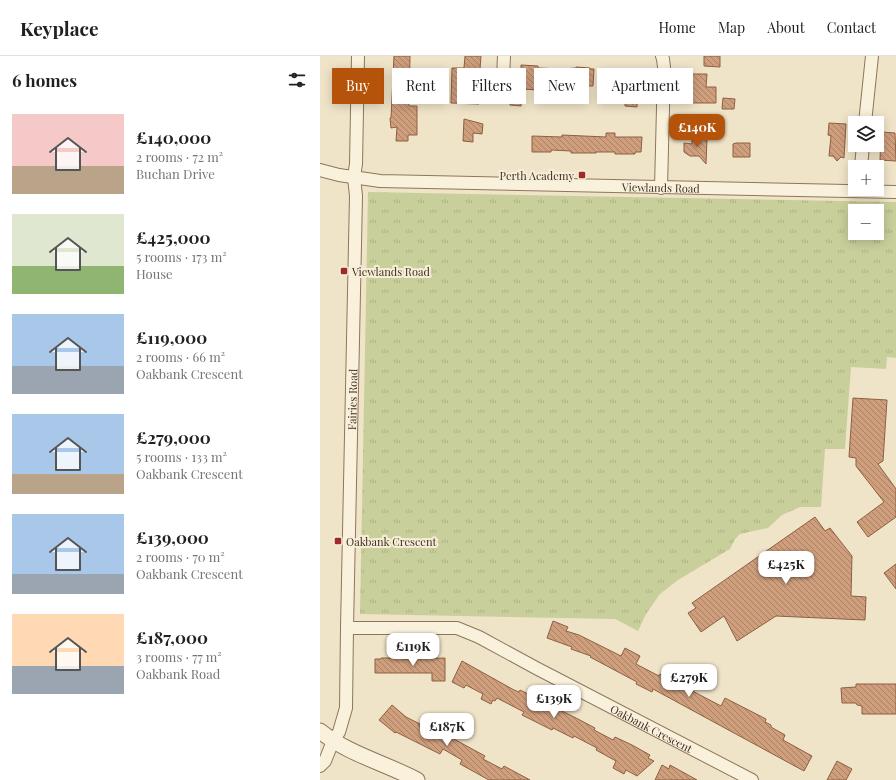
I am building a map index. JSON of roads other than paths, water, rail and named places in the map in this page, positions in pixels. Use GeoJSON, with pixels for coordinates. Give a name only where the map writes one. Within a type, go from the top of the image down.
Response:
{"type":"FeatureCollection","features":[{"type":"Feature","properties":{"kind":"street","name":"Fairies Road"},"geometry":{"type":"LineString","coordinates":[[320,766],[325,761],[333,741],[339,732],[346,708],[356,196],[354,177],[356,164],[358,56]]}},
{"type":"Feature","properties":{"kind":"street"},"geometry":{"type":"LineString","coordinates":[[503,68],[504,56]]}},
{"type":"Feature","properties":{"kind":"street"},"geometry":{"type":"LineString","coordinates":[[662,56],[664,64],[662,188]]}},
{"type":"Feature","properties":{"kind":"street"},"geometry":{"type":"LineString","coordinates":[[865,116],[872,56]]}},
{"type":"Feature","properties":{"kind":"street","name":"Viewlands Road"},"geometry":{"type":"LineString","coordinates":[[320,170],[339,175],[380,181],[662,188],[848,190]]}},
{"type":"Feature","properties":{"kind":"street","name":"Viewlands Road"},"geometry":{"type":"LineString","coordinates":[[884,191],[896,192]]}},
{"type":"Feature","properties":{"kind":"street","name":"Oakbank Crescent"},"geometry":{"type":"LineString","coordinates":[[347,628],[457,628],[479,637],[752,780]]}},
{"type":"Feature","properties":{"kind":"street"},"geometry":{"type":"LineString","coordinates":[[320,731],[333,741],[417,780]]}},
{"type":"Feature","properties":{"kind":"place","name":"Perth Academy"},"geometry":{"type":"Point","coordinates":[582,175]}},
{"type":"Feature","properties":{"kind":"place","name":"Viewlands Road"},"geometry":{"type":"Point","coordinates":[344,271]}},
{"type":"Feature","properties":{"kind":"place","name":"Oakbank Crescent"},"geometry":{"type":"Point","coordinates":[338,541]}}]}
